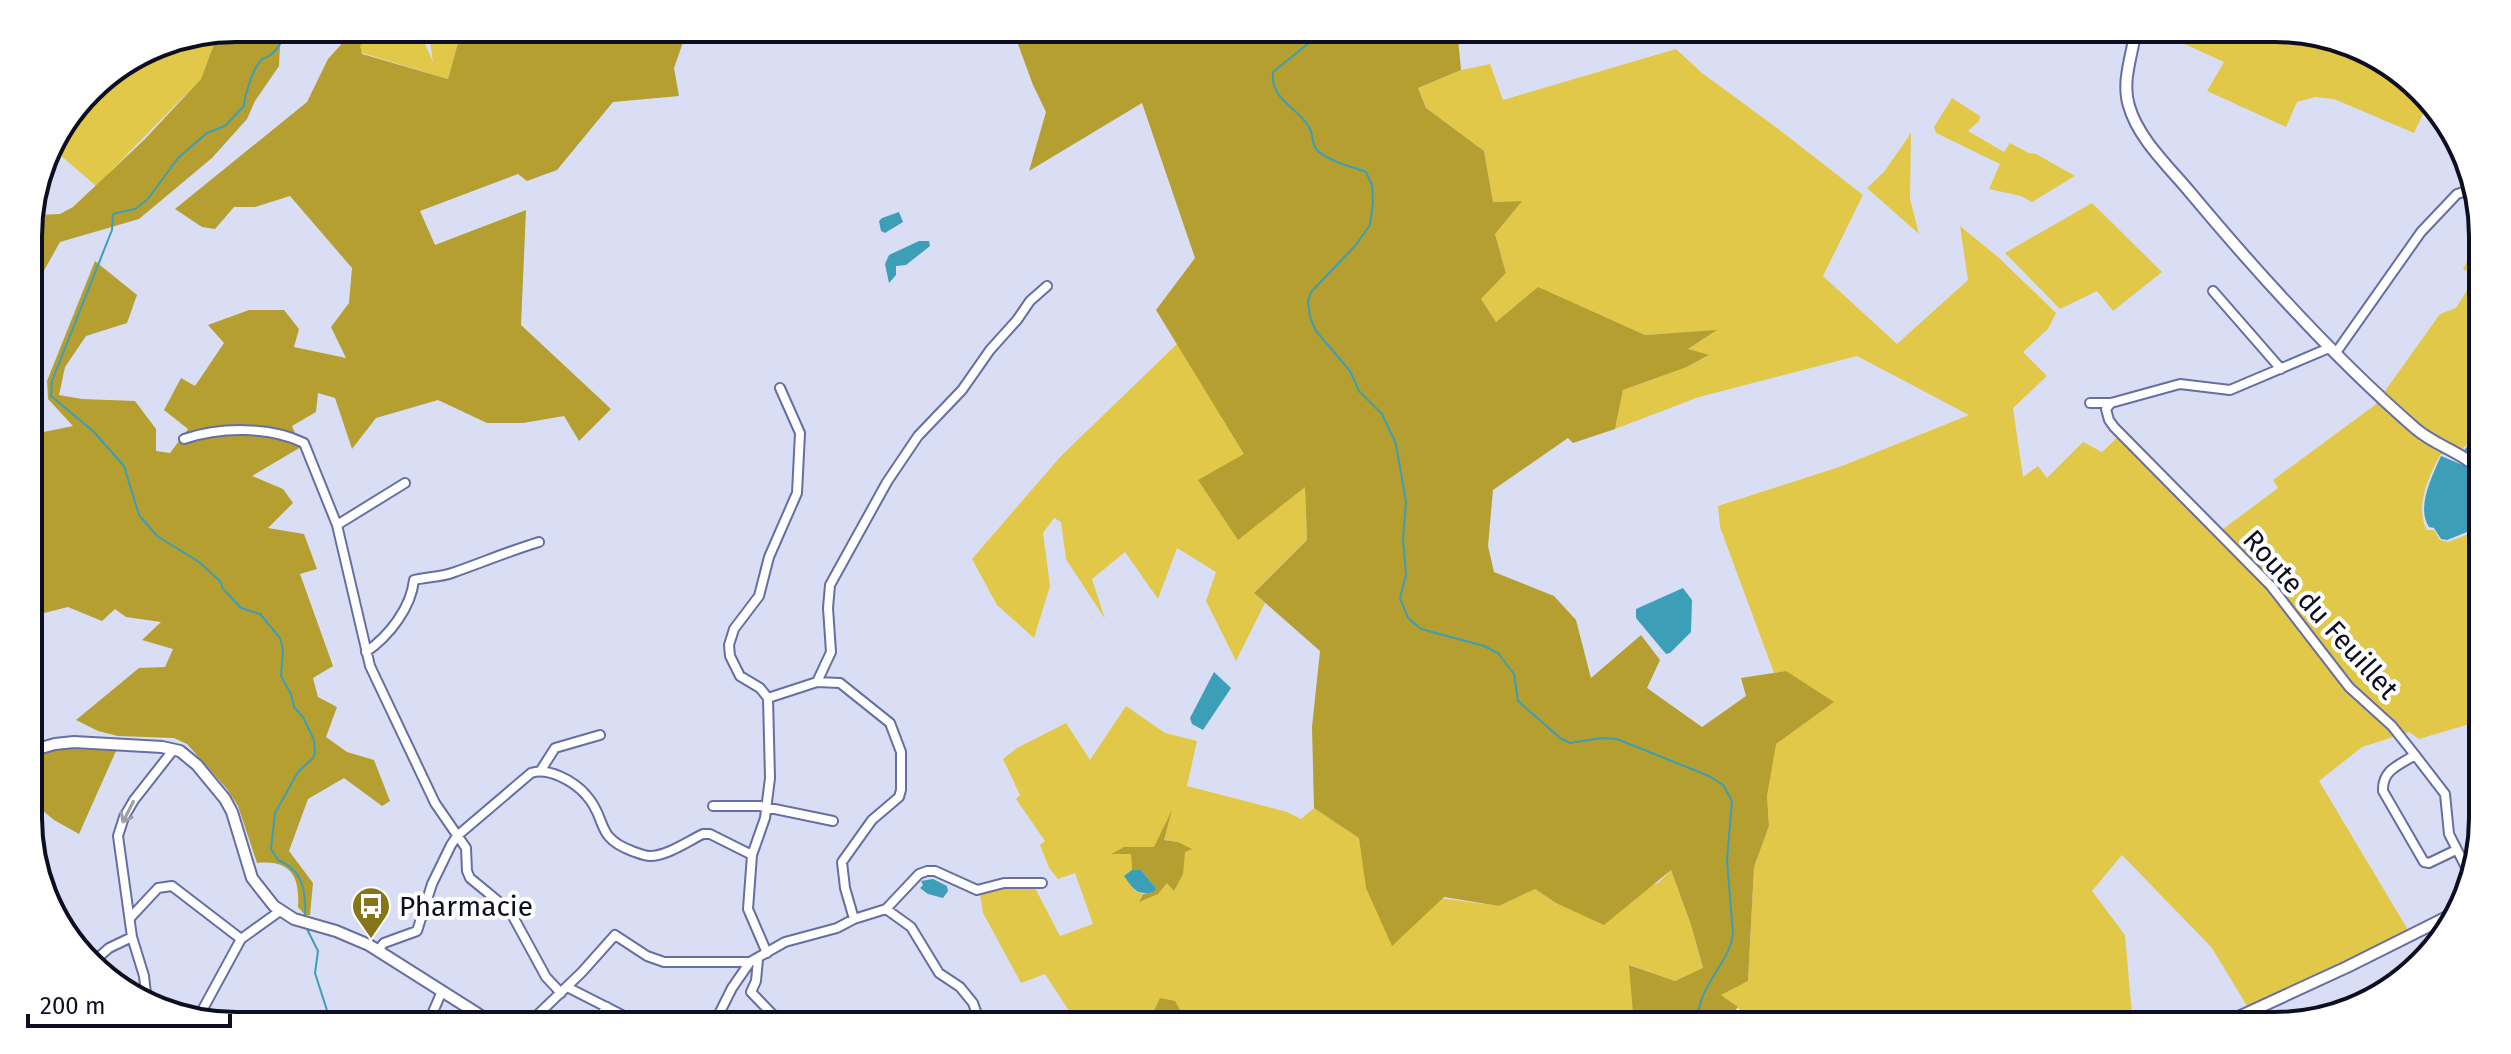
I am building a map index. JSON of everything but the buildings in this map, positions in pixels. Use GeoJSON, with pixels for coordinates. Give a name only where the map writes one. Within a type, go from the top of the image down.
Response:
{"type":"FeatureCollection","features":[{"type":"Feature","properties":{"kind":"street"},"geometry":{"type":"LineString","coordinates":[[2134,42],[2127,86],[2129,108],[2134,120],[2201,205],[2332,351],[2420,433],[2469,462]]}},
{"type":"Feature","properties":{"kind":"street"},"geometry":{"type":"LineString","coordinates":[[2109,420],[2090,403],[2111,403],[2170,385],[2190,384],[2230,390],[2332,351],[2421,232],[2457,194],[2463,192]]}},
{"type":"Feature","properties":{"kind":"street"},"geometry":{"type":"LineString","coordinates":[[817,682],[831,652],[830,585],[887,482],[918,436],[962,390],[1030,301],[1047,286]]}},
{"type":"Feature","properties":{"kind":"street"},"geometry":{"type":"LineString","coordinates":[[2213,291],[2281,369]]}},
{"type":"Feature","properties":{"kind":"street"},"geometry":{"type":"LineString","coordinates":[[767,953],[748,909],[752,855],[767,807],[771,753],[768,698],[760,688],[740,676],[730,656],[729,645],[734,629],[759,596],[769,557],[797,493],[800,433],[780,388]]}},
{"type":"Feature","properties":{"kind":"street"},"geometry":{"type":"LineString","coordinates":[[2109,420],[2106,409],[2111,403]]}},
{"type":"Feature","properties":{"kind":"street","name":"Route du Feuillet"},"geometry":{"type":"LineString","coordinates":[[2109,420],[2130,445],[2271,586],[2349,687],[2392,726],[2445,794],[2449,834],[2463,863]]}},
{"type":"Feature","properties":{"kind":"street"},"geometry":{"type":"LineString","coordinates":[[184,439],[199,434],[237,430],[280,434],[304,443],[337,525],[366,652],[435,803],[466,848],[470,878],[510,911],[546,977],[564,990],[617,1012]]}},
{"type":"Feature","properties":{"kind":"street"},"geometry":{"type":"LineString","coordinates":[[337,525],[405,483]]}},
{"type":"Feature","properties":{"kind":"street"},"geometry":{"type":"LineString","coordinates":[[366,652],[391,627],[412,598],[414,580],[431,575],[449,575],[474,563],[539,542]]}},
{"type":"Feature","properties":{"kind":"street"},"geometry":{"type":"LineString","coordinates":[[768,698],[817,682],[840,683],[887,719],[901,752],[899,797],[872,820],[842,862],[845,888],[854,919]]}},
{"type":"Feature","properties":{"kind":"street"},"geometry":{"type":"LineString","coordinates":[[541,770],[555,748],[600,735]]}},
{"type":"Feature","properties":{"kind":"street"},"geometry":{"type":"LineString","coordinates":[[42,748],[74,742],[180,751],[197,765],[225,799],[232,812],[252,878],[280,911],[378,950],[475,1012]]}},
{"type":"Feature","properties":{"kind":"street"},"geometry":{"type":"LineString","coordinates":[[145,989],[132,937],[118,836],[134,800],[174,749]]}},
{"type":"Feature","properties":{"kind":"street"},"geometry":{"type":"LineString","coordinates":[[2415,755],[2386,773],[2382,781],[2383,791],[2424,862],[2429,863],[2456,850]]}},
{"type":"Feature","properties":{"kind":"street"},"geometry":{"type":"LineString","coordinates":[[378,950],[384,943],[417,931],[432,884],[457,836],[531,773],[541,770],[555,773],[586,795],[608,839],[615,845],[655,856],[703,834],[710,834],[752,855]]}},
{"type":"Feature","properties":{"kind":"street"},"geometry":{"type":"LineString","coordinates":[[713,806],[767,807],[833,821]]}},
{"type":"Feature","properties":{"kind":"street"},"geometry":{"type":"LineString","coordinates":[[720,1012],[732,988],[754,961],[785,942],[837,928],[886,909],[919,874],[935,871],[977,890],[1004,883],[1042,883]]}},
{"type":"Feature","properties":{"kind":"street"},"geometry":{"type":"LineString","coordinates":[[131,917],[158,888],[167,885],[176,888],[241,939]]}},
{"type":"Feature","properties":{"kind":"street"},"geometry":{"type":"LineString","coordinates":[[886,909],[911,927],[939,973],[960,987],[976,1012]]}},
{"type":"Feature","properties":{"kind":"street"},"geometry":{"type":"LineString","coordinates":[[203,1009],[241,939],[280,911]]}},
{"type":"Feature","properties":{"kind":"street"},"geometry":{"type":"LineString","coordinates":[[2249,1012],[2439,921]]}},
{"type":"Feature","properties":{"kind":"street"},"geometry":{"type":"LineString","coordinates":[[543,1012],[615,935],[647,956],[664,962],[754,961]]}},
{"type":"Feature","properties":{"kind":"street"},"geometry":{"type":"LineString","coordinates":[[100,956],[132,937]]}},
{"type":"Feature","properties":{"kind":"street"},"geometry":{"type":"LineString","coordinates":[[754,961],[756,981],[751,992],[770,1012]]}},
{"type":"Feature","properties":{"kind":"street"},"geometry":{"type":"LineString","coordinates":[[433,1012],[442,991]]}},
{"type":"Feature","properties":{"kind":"street"},"geometry":{"type":"LineString","coordinates":[[603,1012],[607,1007]]}},
{"type":"Feature","properties":{"kind":"shaded area"},"geometry":{"type":"Polygon","coordinates":[[[282,42],[279,66],[255,101],[247,119],[212,158],[139,219],[60,242],[42,274],[43,215],[60,214],[73,207],[144,140],[201,79],[214,43],[282,42]]]}},
{"type":"Feature","properties":{"kind":"shaded area"},"geometry":{"type":"Polygon","coordinates":[[[343,42],[364,42],[360,46],[362,54],[448,79],[458,42],[683,42],[674,68],[679,96],[613,102],[557,170],[527,181],[518,174],[420,211],[435,245],[526,210],[521,325],[611,409],[579,441],[564,416],[523,423],[487,423],[438,400],[376,418],[352,449],[335,398],[318,393],[316,412],[292,426],[301,447],[252,476],[283,489],[293,503],[268,528],[304,534],[317,569],[300,574],[333,666],[313,678],[318,697],[337,707],[326,737],[347,752],[374,760],[390,801],[382,806],[344,778],[308,799],[289,851],[313,883],[310,915],[305,915],[298,907],[297,886],[291,872],[278,864],[257,863],[238,806],[187,744],[174,738],[118,736],[98,731],[76,720],[139,668],[165,667],[173,649],[142,640],[161,622],[126,617],[115,609],[102,621],[68,607],[42,614],[42,432],[73,426],[48,399],[47,381],[95,261],[137,295],[127,323],[86,336],[65,367],[59,395],[135,401],[156,429],[156,451],[170,453],[188,429],[164,410],[181,378],[195,386],[224,343],[208,325],[249,310],[284,310],[299,329],[294,347],[346,358],[331,327],[349,303],[352,268],[290,196],[255,207],[234,207],[215,229],[202,227],[175,209],[307,102],[328,59],[343,42]]]}},
{"type":"Feature","properties":{"kind":"shaded area"},"geometry":{"type":"Polygon","coordinates":[[[364,42],[424,42],[433,62],[430,42],[458,42],[448,79],[362,53],[359,47],[364,42]]]}},
{"type":"Feature","properties":{"kind":"shaded area"},"geometry":{"type":"Polygon","coordinates":[[[1017,42],[1458,42],[1461,70],[1418,88],[1426,108],[1484,151],[1493,202],[1522,201],[1495,234],[1506,273],[1481,299],[1496,322],[1538,287],[1645,335],[1717,330],[1688,349],[1709,355],[1687,367],[1623,390],[1615,429],[1573,443],[1568,438],[1493,490],[1488,546],[1494,572],[1554,596],[1576,620],[1591,678],[1641,635],[1660,660],[1647,688],[1702,727],[1746,696],[1741,678],[1786,671],[1834,702],[1776,744],[1767,796],[1769,826],[1754,867],[1748,981],[1721,995],[1738,1007],[1734,1012],[1633,1012],[1629,965],[1675,981],[1703,968],[1671,870],[1604,925],[1556,903],[1535,889],[1499,906],[1444,897],[1392,946],[1366,888],[1359,838],[1314,808],[1312,727],[1320,651],[1254,593],[1307,540],[1305,487],[1238,540],[1198,480],[1244,454],[1156,310],[1195,258],[1142,103],[1029,171],[1046,112],[1017,42]]]}},
{"type":"Feature","properties":{"kind":"shaded area"},"geometry":{"type":"Polygon","coordinates":[[[2180,42],[2275,42],[2325,49],[2372,68],[2393,82],[2424,112],[2414,133],[2334,99],[2315,97],[2297,102],[2286,127],[2207,91],[2224,62],[2180,42]]]}},
{"type":"Feature","properties":{"kind":"shaded area"},"geometry":{"type":"Polygon","coordinates":[[[214,43],[201,79],[96,186],[60,155],[82,118],[108,90],[150,62],[174,52],[214,43]]]}},
{"type":"Feature","properties":{"kind":"shaded area"},"geometry":{"type":"Polygon","coordinates":[[[1676,49],[1702,73],[1863,195],[1823,276],[1897,344],[1968,280],[1960,226],[1998,257],[2056,313],[2048,329],[2023,352],[2047,376],[2013,408],[2023,477],[2038,466],[2047,478],[2083,442],[2102,452],[2119,436],[2215,535],[2278,488],[2273,480],[2375,405],[2440,314],[2456,308],[2469,287],[2469,442],[2461,451],[2440,455],[2424,492],[2422,511],[2427,530],[2434,530],[2440,540],[2448,542],[2469,534],[2469,724],[2419,739],[2409,732],[2362,747],[2319,781],[2408,930],[2364,955],[2247,1006],[2212,948],[2122,855],[2092,891],[2125,935],[2132,1012],[1740,1012],[1720,995],[1748,981],[1754,867],[1769,826],[1767,796],[1786,671],[1774,673],[1720,527],[1718,506],[1842,466],[1969,415],[1857,356],[1699,397],[1615,429],[1623,390],[1687,367],[1708,356],[1687,350],[1715,331],[1645,335],[1538,288],[1496,322],[1481,299],[1506,273],[1495,234],[1521,201],[1493,202],[1484,151],[1426,108],[1418,88],[1461,70],[1490,64],[1503,100],[1676,49]]]}},
{"type":"Feature","properties":{"kind":"shaded area"},"geometry":{"type":"Polygon","coordinates":[[[1952,98],[1980,116],[1968,131],[2004,152],[2010,143],[2075,176],[2032,202],[2021,196],[1989,189],[2000,164],[1936,133],[1934,127],[1952,98]]]}},
{"type":"Feature","properties":{"kind":"shaded area"},"geometry":{"type":"Polygon","coordinates":[[[1911,133],[1910,199],[1919,234],[1867,188],[1884,172],[1911,133]]]}},
{"type":"Feature","properties":{"kind":"shaded area"},"geometry":{"type":"Polygon","coordinates":[[[2092,203],[2162,272],[2113,311],[2097,291],[2060,309],[2005,253],[2092,203]]]}},
{"type":"Feature","properties":{"kind":"shaded area"},"geometry":{"type":"Polygon","coordinates":[[[2469,258],[2469,272],[2463,269],[2469,258]]]}},
{"type":"Feature","properties":{"kind":"shaded area"},"geometry":{"type":"Polygon","coordinates":[[[1177,344],[1245,454],[1237,539],[1305,486],[1307,540],[1254,593],[1265,603],[1236,661],[1206,601],[1216,572],[1177,548],[1158,599],[1125,552],[1092,579],[1105,619],[1066,559],[1061,522],[1054,518],[1043,533],[1050,586],[1034,638],[997,605],[972,559],[1061,456],[1177,344]]]}},
{"type":"Feature","properties":{"kind":"shaded area"},"geometry":{"type":"Polygon","coordinates":[[[1126,706],[1165,733],[1197,741],[1187,786],[1287,812],[1301,819],[1314,808],[1360,838],[1366,888],[1499,906],[1535,889],[1556,903],[1658,883],[1671,870],[1703,969],[1675,981],[1630,965],[1633,1012],[1179,1012],[1161,998],[1154,1012],[1070,1012],[1045,974],[1021,983],[983,913],[980,894],[1006,887],[1035,888],[1060,936],[1093,924],[1075,873],[1058,879],[1049,868],[1040,845],[1045,841],[1016,799],[1020,795],[1003,759],[1017,748],[1066,723],[1090,760],[1126,706]],[[1170,817],[1154,848],[1124,847],[1113,853],[1131,854],[1132,870],[1125,876],[1134,890],[1143,894],[1139,900],[1167,882],[1174,891],[1184,860],[1178,842],[1164,840],[1170,817]]]}},
{"type":"Feature","properties":{"kind":"shaded area"},"geometry":{"type":"Polygon","coordinates":[[[58,748],[116,751],[79,834],[42,810],[42,753],[58,748]]]}},
{"type":"Feature","properties":{"kind":"shaded area"},"geometry":{"type":"Polygon","coordinates":[[[1172,810],[1164,840],[1192,849],[1185,852],[1183,874],[1174,891],[1167,883],[1158,894],[1139,902],[1143,894],[1156,888],[1141,870],[1132,870],[1131,854],[1111,854],[1124,847],[1154,847],[1172,810]]]}},
{"type":"Feature","properties":{"kind":"shaded area"},"geometry":{"type":"Polygon","coordinates":[[[1160,998],[1175,1001],[1181,1012],[1154,1012],[1160,998]]]}},
{"type":"Feature","properties":{"kind":"water"},"geometry":{"type":"Polygon","coordinates":[[[899,212],[903,222],[885,233],[881,231],[879,221],[899,212]]]}},
{"type":"Feature","properties":{"kind":"water"},"geometry":{"type":"Polygon","coordinates":[[[919,241],[929,241],[930,246],[906,265],[896,266],[896,275],[889,283],[885,264],[889,255],[919,241]]]}},
{"type":"Feature","properties":{"kind":"water"},"geometry":{"type":"Polygon","coordinates":[[[2441,456],[2469,468],[2469,531],[2447,540],[2441,539],[2425,519],[2425,501],[2441,456]]]}},
{"type":"Feature","properties":{"kind":"water"},"geometry":{"type":"Polygon","coordinates":[[[1683,588],[1692,600],[1691,632],[1666,654],[1636,618],[1636,609],[1683,588]]]}},
{"type":"Feature","properties":{"kind":"water"},"geometry":{"type":"Polygon","coordinates":[[[1214,672],[1231,688],[1203,730],[1192,724],[1190,718],[1214,672]]]}},
{"type":"Feature","properties":{"kind":"water"},"geometry":{"type":"Polygon","coordinates":[[[1132,870],[1141,870],[1156,888],[1154,892],[1143,893],[1133,888],[1124,876],[1132,870]]]}},
{"type":"Feature","properties":{"kind":"water"},"geometry":{"type":"Polygon","coordinates":[[[933,879],[947,886],[948,891],[943,898],[920,888],[923,885],[921,881],[933,879]]]}},
{"type":"Feature","properties":{"kind":"waterway"},"geometry":{"type":"LineString","coordinates":[[281,42],[257,66],[244,106],[225,126],[207,133],[178,158],[147,200],[135,209],[113,214],[112,230],[52,381],[51,396],[93,431],[124,466],[139,515],[157,536],[199,562],[220,581],[223,589],[241,608],[260,614],[280,638],[283,649],[281,676],[294,707],[303,717],[314,740],[315,753],[298,772],[275,813],[271,849],[278,860],[299,877],[304,892],[305,919]]}},
{"type":"Feature","properties":{"kind":"waterway"},"geometry":{"type":"LineString","coordinates":[[1310,42],[1273,72],[1276,90],[1305,121],[1319,152],[1336,162],[1366,172],[1372,185],[1373,203],[1370,225],[1355,246],[1311,292],[1308,301],[1310,317],[1316,331],[1350,371],[1359,391],[1382,414],[1396,444],[1406,502],[1403,538],[1406,575],[1400,598],[1408,618],[1421,629],[1484,646],[1498,653],[1514,674],[1518,701],[1560,738],[1570,743],[1617,739],[1709,776],[1723,785],[1732,801],[1727,860],[1733,934],[1698,1012]]}},
{"type":"Feature","properties":{"kind":"waterway"},"geometry":{"type":"LineString","coordinates":[[2464,452],[2469,446]]}},
{"type":"Feature","properties":{"kind":"waterway"},"geometry":{"type":"LineString","coordinates":[[305,925],[318,951],[315,973],[328,1012]]}},
{"type":"Feature","properties":{"kind":"place","name":"Pharmacie"},"geometry":{"type":"Point","coordinates":[371,940]}}]}
